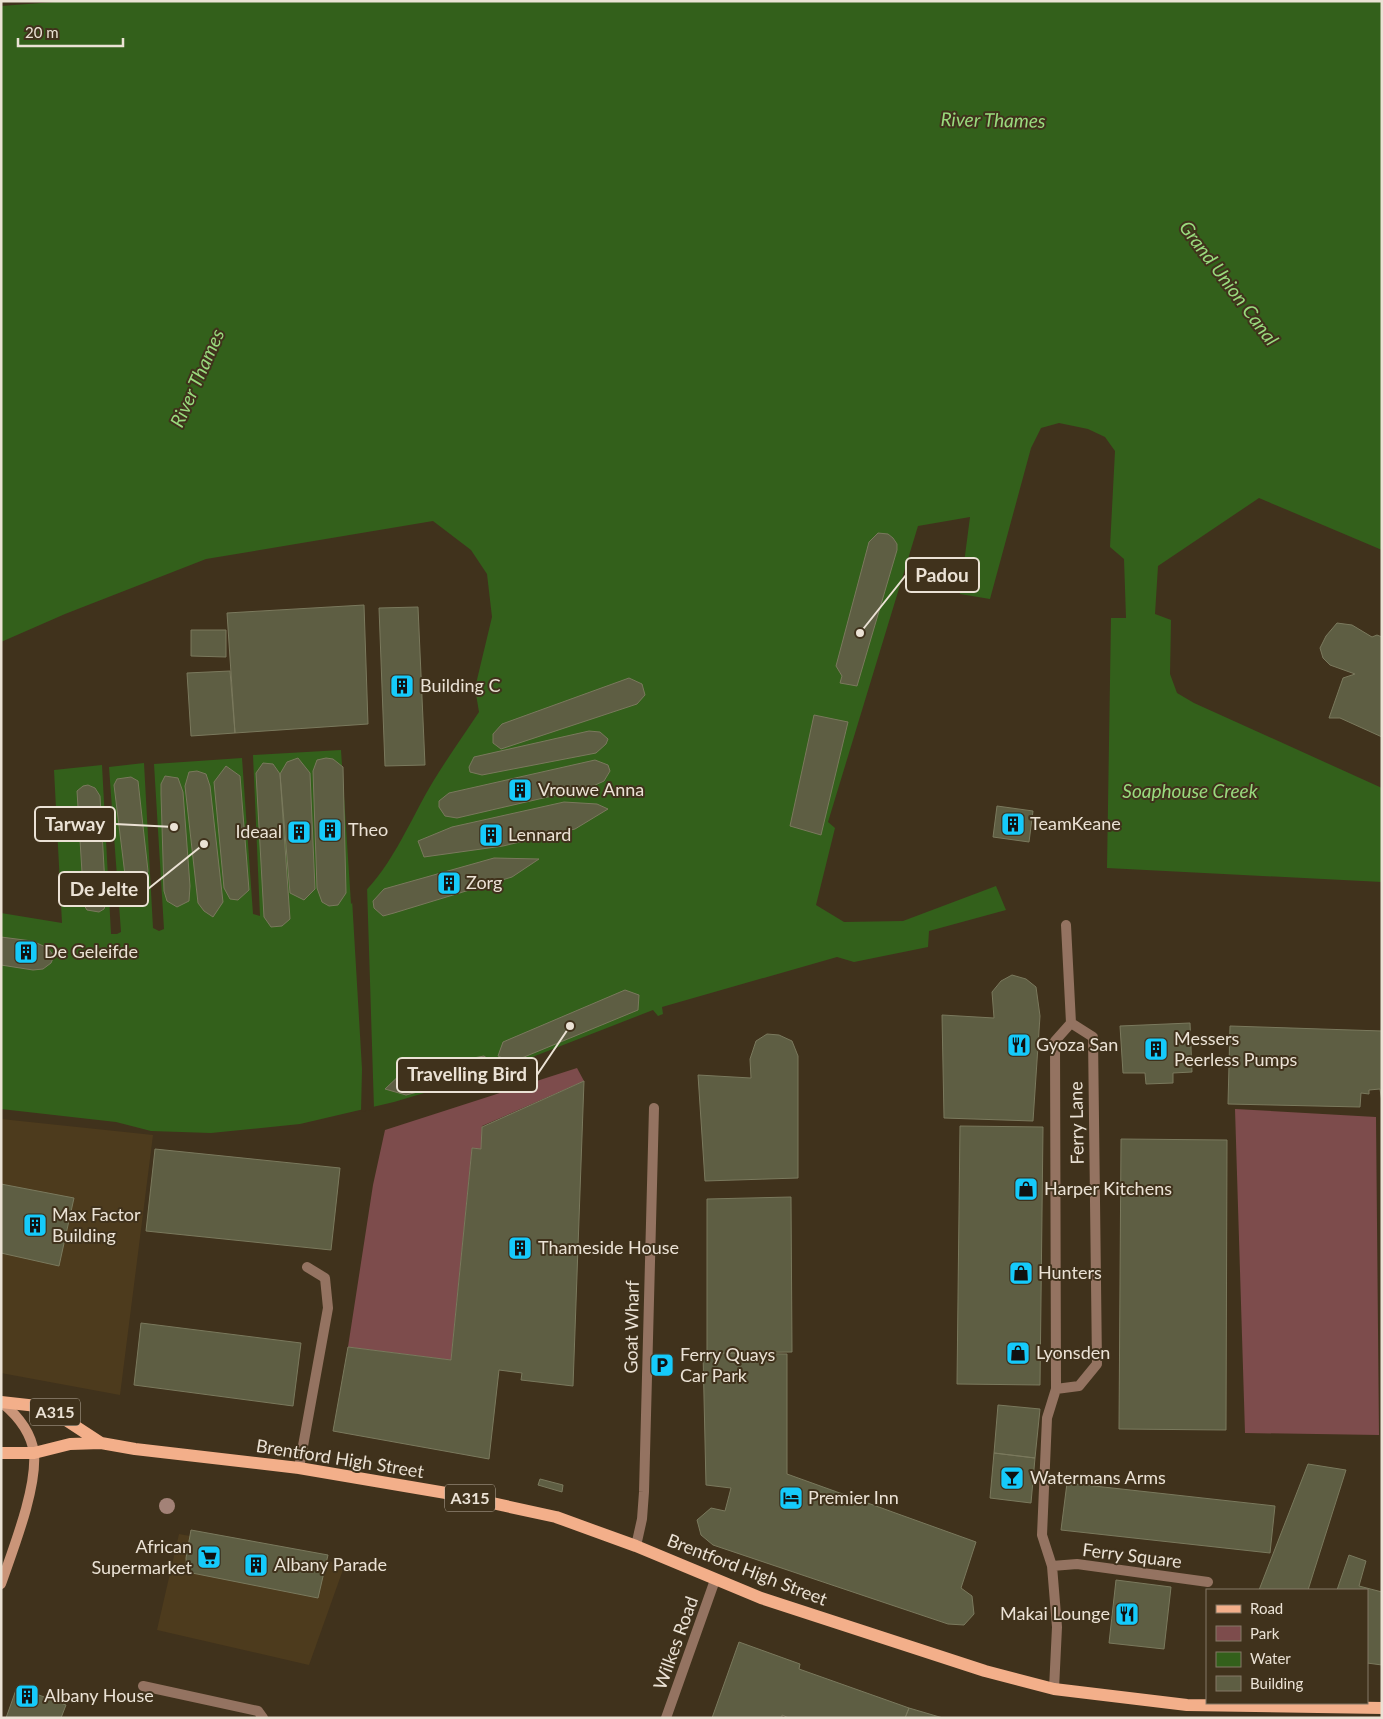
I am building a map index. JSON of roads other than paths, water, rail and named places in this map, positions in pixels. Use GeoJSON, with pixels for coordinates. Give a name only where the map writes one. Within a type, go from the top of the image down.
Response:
{"type":"FeatureCollection","features":[{"type":"Feature","properties":{"kind":"main road","name":"Brentford High Street"},"geometry":{"type":"LineString","coordinates":[[1,1402],[46,1407],[101,1443]]}},
{"type":"Feature","properties":{"kind":"main road","name":"A315"},"geometry":{"type":"LineString","coordinates":[[1,1402],[16,1414],[27,1433],[34,1453]]}},
{"type":"Feature","properties":{"kind":"main road","name":"Brentford High Street"},"geometry":{"type":"LineString","coordinates":[[1,1453],[34,1453],[70,1444],[101,1443],[135,1449],[299,1468],[446,1493],[546,1515],[636,1546],[761,1598],[985,1671],[1054,1688],[1187,1705],[1382,1708]]}},
{"type":"Feature","properties":{"kind":"main road"},"geometry":{"type":"LineString","coordinates":[[1,1584],[30,1493],[34,1453]]}},
{"type":"Feature","properties":{"kind":"street"},"geometry":{"type":"LineString","coordinates":[[1066,925],[1071,1023]]}},
{"type":"Feature","properties":{"kind":"street","name":"Ferry Lane"},"geometry":{"type":"LineString","coordinates":[[1054,1688],[1057,1636],[1052,1566],[1042,1535],[1047,1418],[1056,1389],[1055,1040],[1071,1023],[1093,1037],[1096,1364],[1079,1386],[1056,1389]]}},
{"type":"Feature","properties":{"kind":"street","name":"Goat Wharf"},"geometry":{"type":"LineString","coordinates":[[636,1546],[642,1519],[644,1492],[654,1108]]}},
{"type":"Feature","properties":{"kind":"street"},"geometry":{"type":"LineString","coordinates":[[299,1468],[328,1308],[325,1278],[307,1267]]}},
{"type":"Feature","properties":{"kind":"street","name":"Ferry Square"},"geometry":{"type":"LineString","coordinates":[[1052,1566],[1077,1564],[1208,1582]]}},
{"type":"Feature","properties":{"kind":"street","name":"Wilkes Road"},"geometry":{"type":"LineString","coordinates":[[666,1718],[715,1580]]}},
{"type":"Feature","properties":{"kind":"street"},"geometry":{"type":"LineString","coordinates":[[143,1686],[258,1710],[263,1718]]}},
{"type":"Feature","properties":{"kind":"water"},"geometry":{"type":"Polygon","coordinates":[[[68,1],[1382,1],[1382,550],[1259,498],[1158,566],[1155,614],[1171,620],[1170,674],[1177,693],[1194,703],[1382,788],[1382,882],[1107,868],[1111,618],[1126,618],[1124,559],[1110,547],[1115,451],[1105,437],[1088,429],[1059,423],[1041,428],[1031,448],[990,599],[960,594],[970,517],[918,526],[828,822],[835,828],[816,905],[844,922],[903,921],[996,886],[1006,910],[929,931],[928,947],[854,962],[837,957],[662,1007],[663,1014],[658,1016],[653,1010],[491,1073],[394,1102],[300,1124],[211,1133],[151,1131],[116,1122],[1,1109],[1,913],[62,923],[54,770],[102,765],[111,934],[117,934],[121,932],[109,767],[144,763],[153,928],[159,931],[164,929],[154,764],[242,758],[253,914],[260,916],[253,755],[341,750],[351,904],[365,892],[388,862],[434,780],[479,712],[475,688],[492,617],[487,574],[471,550],[433,521],[206,559],[65,614],[1,642],[1,6],[68,1]]]}},
{"type":"Feature","properties":{"kind":"place","name":"Padou"},"geometry":{"type":"Point","coordinates":[860,633]}},
{"type":"Feature","properties":{"kind":"place","name":"Building C"},"geometry":{"type":"Point","coordinates":[402,686]}},
{"type":"Feature","properties":{"kind":"place","name":"Vrouwe Anna"},"geometry":{"type":"Point","coordinates":[520,790]}},
{"type":"Feature","properties":{"kind":"place","name":"TeamKeane"},"geometry":{"type":"Point","coordinates":[1013,824]}},
{"type":"Feature","properties":{"kind":"place","name":"Tarway"},"geometry":{"type":"Point","coordinates":[174,827]}},
{"type":"Feature","properties":{"kind":"place","name":"Theo"},"geometry":{"type":"Point","coordinates":[330,830]}},
{"type":"Feature","properties":{"kind":"place","name":"Ideaal"},"geometry":{"type":"Point","coordinates":[299,832]}},
{"type":"Feature","properties":{"kind":"place","name":"Lennard"},"geometry":{"type":"Point","coordinates":[491,835]}},
{"type":"Feature","properties":{"kind":"place","name":"De Jelte"},"geometry":{"type":"Point","coordinates":[204,844]}},
{"type":"Feature","properties":{"kind":"place","name":"Zorg"},"geometry":{"type":"Point","coordinates":[449,883]}},
{"type":"Feature","properties":{"kind":"place","name":"De Geleifde"},"geometry":{"type":"Point","coordinates":[26,952]}},
{"type":"Feature","properties":{"kind":"place","name":"Travelling Bird"},"geometry":{"type":"Point","coordinates":[570,1026]}},
{"type":"Feature","properties":{"kind":"place","name":"Gyoza San"},"geometry":{"type":"Point","coordinates":[1019,1045]}},
{"type":"Feature","properties":{"kind":"place","name":"Messers Peerless Pumps"},"geometry":{"type":"Point","coordinates":[1156,1049]}},
{"type":"Feature","properties":{"kind":"place","name":"Harper Kitchens"},"geometry":{"type":"Point","coordinates":[1026,1189]}},
{"type":"Feature","properties":{"kind":"place","name":"Max Factor Building"},"geometry":{"type":"Point","coordinates":[35,1225]}},
{"type":"Feature","properties":{"kind":"place","name":"Thameside House"},"geometry":{"type":"Point","coordinates":[520,1248]}},
{"type":"Feature","properties":{"kind":"place","name":"Hunters"},"geometry":{"type":"Point","coordinates":[1021,1273]}},
{"type":"Feature","properties":{"kind":"place","name":"Lyonsden"},"geometry":{"type":"Point","coordinates":[1018,1353]}},
{"type":"Feature","properties":{"kind":"place","name":"Ferry Quays Car Park"},"geometry":{"type":"Point","coordinates":[662,1365]}},
{"type":"Feature","properties":{"kind":"place","name":"Watermans Arms"},"geometry":{"type":"Point","coordinates":[1012,1478]}},
{"type":"Feature","properties":{"kind":"place","name":"Premier Inn"},"geometry":{"type":"Point","coordinates":[791,1498]}},
{"type":"Feature","properties":{"kind":"place","name":"African Supermarket"},"geometry":{"type":"Point","coordinates":[209,1557]}},
{"type":"Feature","properties":{"kind":"place","name":"Albany Parade"},"geometry":{"type":"Point","coordinates":[256,1565]}},
{"type":"Feature","properties":{"kind":"place","name":"Makai Lounge"},"geometry":{"type":"Point","coordinates":[1127,1614]}},
{"type":"Feature","properties":{"kind":"place","name":"Albany House"},"geometry":{"type":"Point","coordinates":[27,1696]}},
{"type":"Feature","properties":{"kind":"water label","name":"River Thames"},"geometry":{"type":"Point","coordinates":[993,120]}},
{"type":"Feature","properties":{"kind":"water label","name":"Grand Union Canal"},"geometry":{"type":"Point","coordinates":[1229,283]}},
{"type":"Feature","properties":{"kind":"water label","name":"River Thames"},"geometry":{"type":"Point","coordinates":[197,378]}},
{"type":"Feature","properties":{"kind":"water label","name":"Soaphouse Creek"},"geometry":{"type":"Point","coordinates":[1190,791]}}]}
